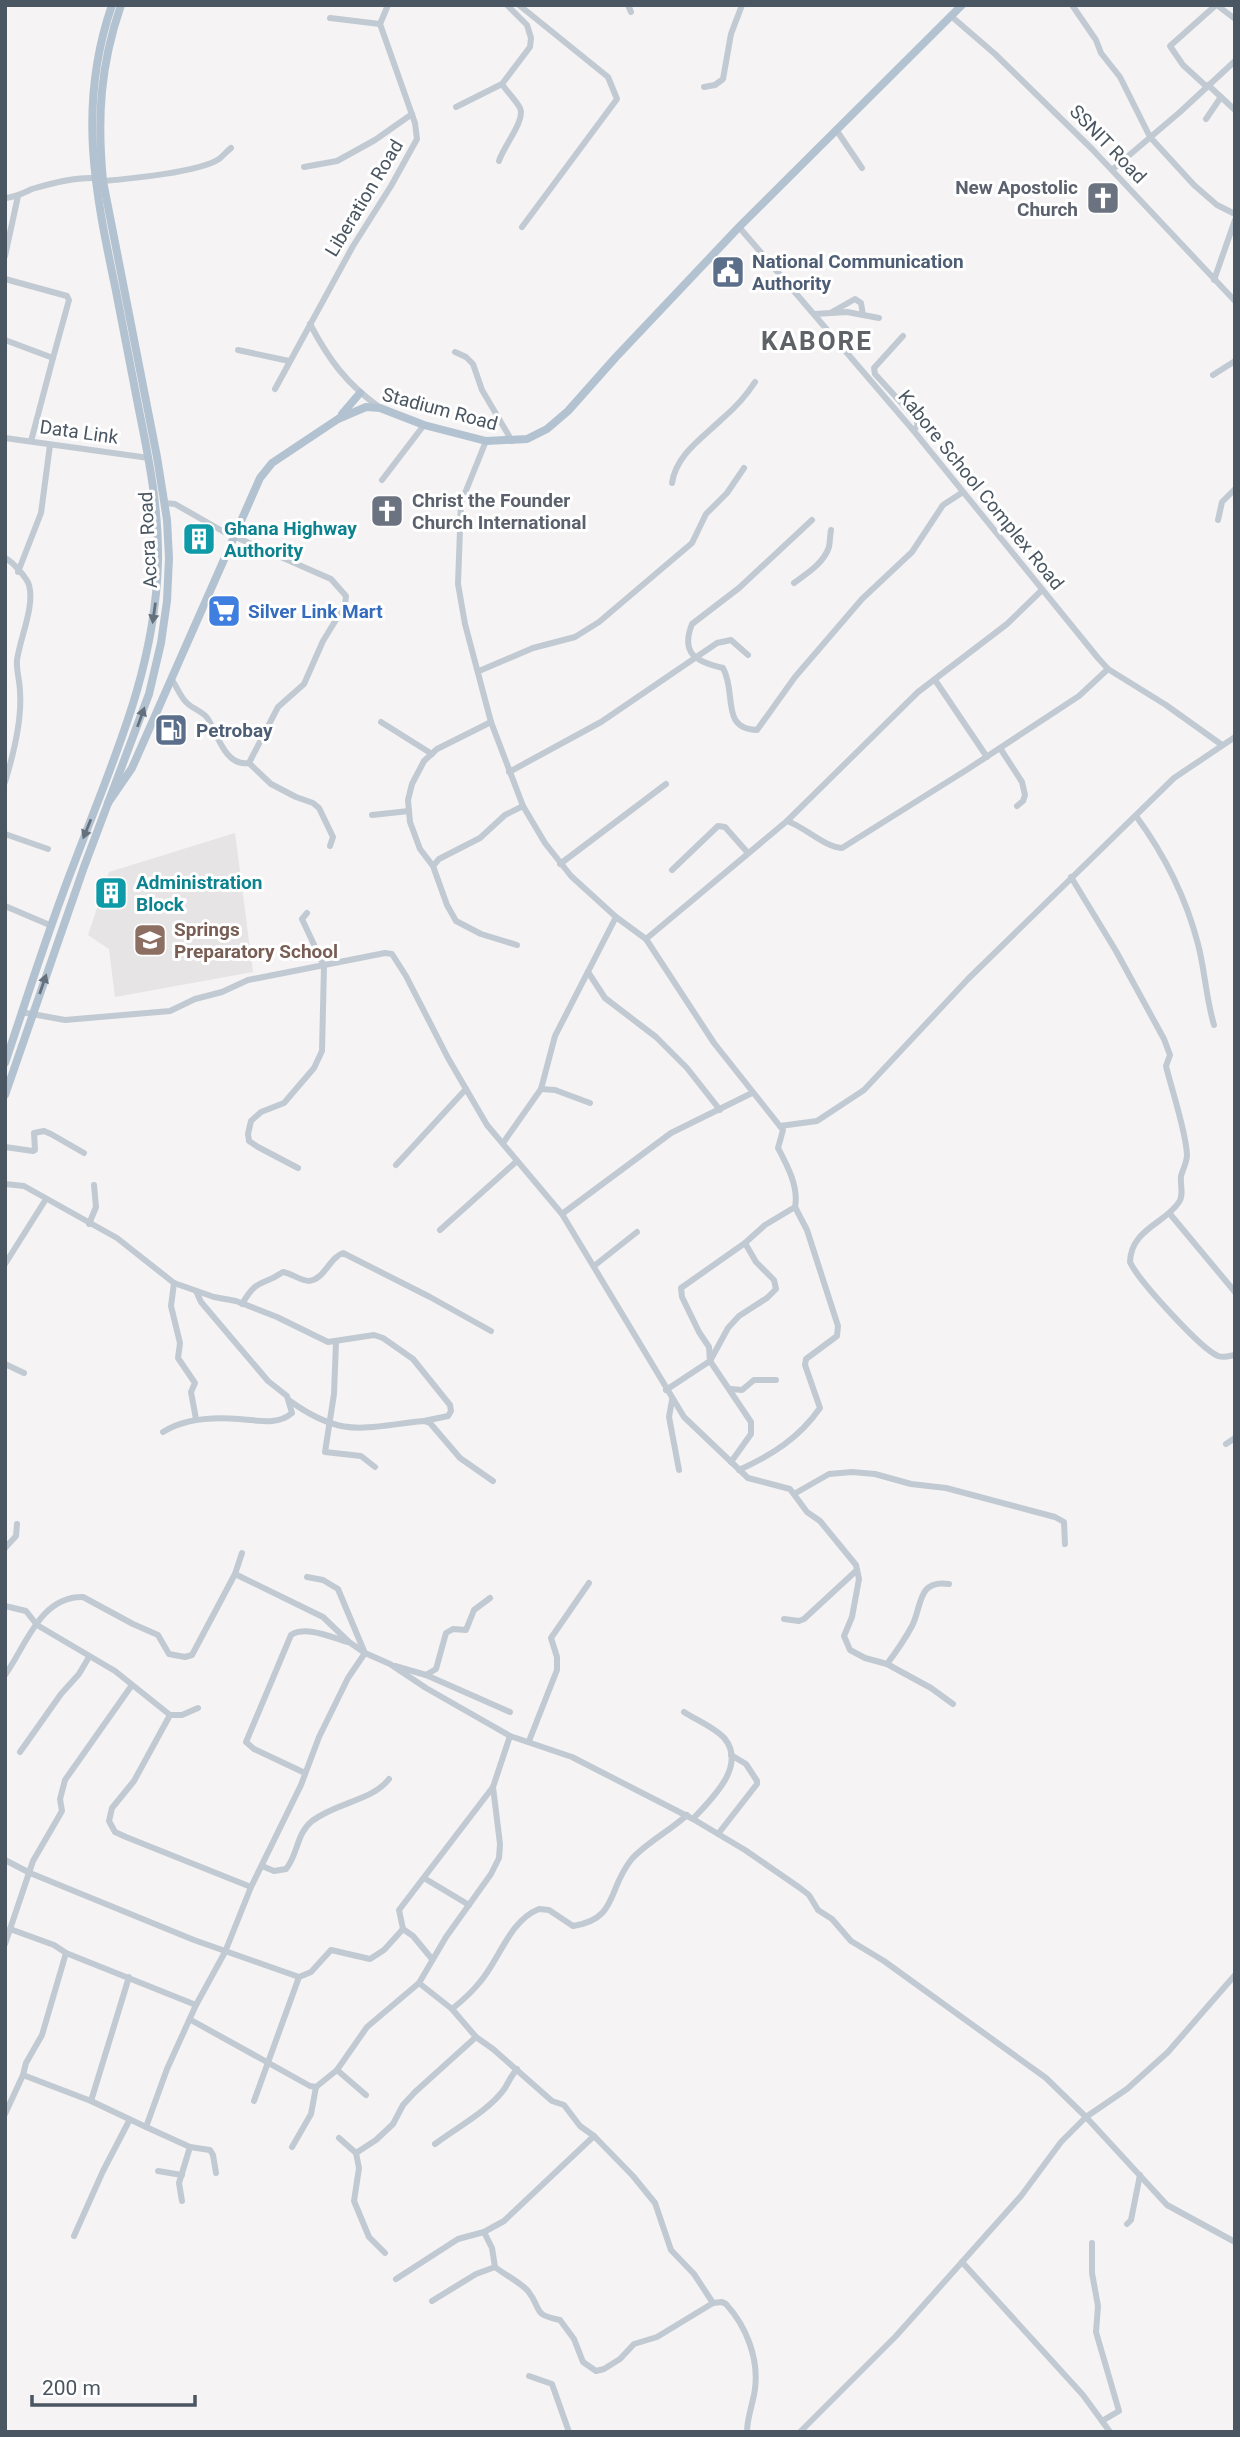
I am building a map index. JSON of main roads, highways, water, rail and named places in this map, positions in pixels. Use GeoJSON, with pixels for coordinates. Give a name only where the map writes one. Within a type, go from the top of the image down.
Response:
{"type":"FeatureCollection","features":[{"type":"Feature","properties":{"kind":"main road","name":"Accra Road"},"geometry":{"type":"LineString","coordinates":[[5,1063],[51,926],[138,691],[156,600],[156,533],[149,458],[91,120],[100,51],[113,5]]}},
{"type":"Feature","properties":{"kind":"main road","name":"Accra Road"},"geometry":{"type":"LineString","coordinates":[[5,1095],[107,803],[149,694],[167,601],[169,558],[164,503],[99,179],[101,93],[111,39],[121,5]]}},
{"type":"Feature","properties":{"kind":"main road","name":"Stadium Road"},"geometry":{"type":"LineString","coordinates":[[107,774],[121,767],[139,752],[237,536],[260,478],[272,463],[338,419],[358,409],[380,408],[424,425],[486,441],[527,439],[548,429],[568,411],[739,227],[961,5]]}},
{"type":"Feature","properties":{"kind":"main road"},"geometry":{"type":"LineString","coordinates":[[338,419],[360,393]]}},
{"type":"Feature","properties":{"kind":"main road"},"geometry":{"type":"LineString","coordinates":[[107,803],[124,783],[139,752]]}},
{"type":"Feature","properties":{"kind":"place","name":"New Apostolic Church"},"geometry":{"type":"Point","coordinates":[1103,198]}},
{"type":"Feature","properties":{"kind":"place","name":"National Communication Authority"},"geometry":{"type":"Point","coordinates":[728,272]}},
{"type":"Feature","properties":{"kind":"place","name":"Christ the Founder Church International"},"geometry":{"type":"Point","coordinates":[387,511]}},
{"type":"Feature","properties":{"kind":"place","name":"Ghana Highway Authority"},"geometry":{"type":"Point","coordinates":[199,539]}},
{"type":"Feature","properties":{"kind":"place","name":"Silver Link Mart"},"geometry":{"type":"Point","coordinates":[224,611]}},
{"type":"Feature","properties":{"kind":"place","name":"Petrobay"},"geometry":{"type":"Point","coordinates":[171,730]}},
{"type":"Feature","properties":{"kind":"place","name":"Administration Block"},"geometry":{"type":"Point","coordinates":[111,893]}},
{"type":"Feature","properties":{"kind":"place","name":"Springs Preparatory School"},"geometry":{"type":"Point","coordinates":[150,940]}},
{"type":"Feature","properties":{"kind":"district","name":"KABORE"},"geometry":{"type":"Point","coordinates":[817,341]}}]}
